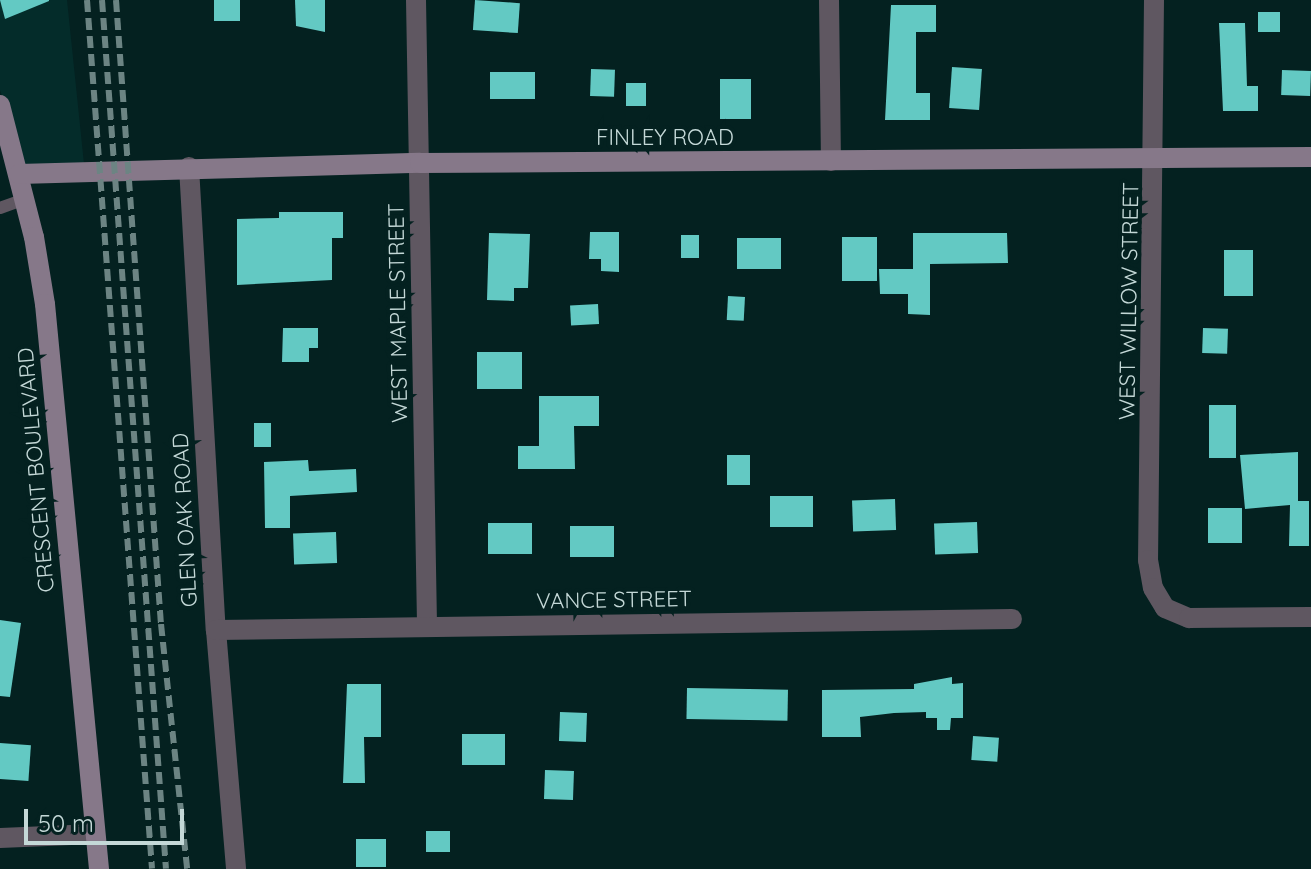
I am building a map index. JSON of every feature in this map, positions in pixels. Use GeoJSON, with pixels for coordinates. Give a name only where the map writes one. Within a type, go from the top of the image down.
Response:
{"type":"FeatureCollection","features":[{"type":"Feature","properties":{"kind":"main road","name":"CRESCENT BOULEVARD"},"geometry":{"type":"LineString","coordinates":[[0,105],[25,199],[45,304],[99,869]]}},
{"type":"Feature","properties":{"kind":"main road","name":"FINLEY ROAD"},"geometry":{"type":"LineString","coordinates":[[19,174],[420,163],[1311,157]]}},
{"type":"Feature","properties":{"kind":"street","name":"WEST MAPLE STREET"},"geometry":{"type":"LineString","coordinates":[[416,0],[427,626]]}},
{"type":"Feature","properties":{"kind":"street"},"geometry":{"type":"LineString","coordinates":[[829,0],[831,161]]}},
{"type":"Feature","properties":{"kind":"street","name":"WEST WILLOW STREET"},"geometry":{"type":"LineString","coordinates":[[1154,0],[1156,159],[1148,560],[1159,601],[1189,618],[1311,617]]}},
{"type":"Feature","properties":{"kind":"street","name":"GLEN OAK ROAD"},"geometry":{"type":"LineString","coordinates":[[189,167],[216,630],[236,869]]}},
{"type":"Feature","properties":{"kind":"street","name":"VANCE STREET"},"geometry":{"type":"LineString","coordinates":[[216,630],[1012,619]]}},
{"type":"Feature","properties":{"kind":"street"},"geometry":{"type":"LineString","coordinates":[[0,838],[95,834]]}},
{"type":"Feature","properties":{"kind":"lane"},"geometry":{"type":"LineString","coordinates":[[0,208],[25,199]]}},
{"type":"Feature","properties":{"kind":"shaded area"},"geometry":{"type":"Polygon","coordinates":[[[0,0],[67,0],[84,164],[26,167],[0,90],[0,0]]]}},
{"type":"Feature","properties":{"kind":"building"},"geometry":{"type":"Polygon","coordinates":[[[0,0],[49,0],[49,1],[5,19],[0,0]]]}},
{"type":"Feature","properties":{"kind":"building"},"geometry":{"type":"Polygon","coordinates":[[[214,0],[240,0],[240,21],[214,21],[214,0]]]}},
{"type":"Feature","properties":{"kind":"building"},"geometry":{"type":"Polygon","coordinates":[[[295,0],[325,0],[325,32],[296,26],[295,0]]]}},
{"type":"Feature","properties":{"kind":"building"},"geometry":{"type":"Polygon","coordinates":[[[475,0],[520,3],[518,33],[473,30],[475,0]]]}},
{"type":"Feature","properties":{"kind":"building"},"geometry":{"type":"Polygon","coordinates":[[[891,5],[936,5],[936,32],[916,32],[916,93],[930,93],[930,120],[885,120],[891,5]]]}},
{"type":"Feature","properties":{"kind":"building"},"geometry":{"type":"Polygon","coordinates":[[[1258,12],[1280,12],[1280,32],[1258,32],[1258,12]]]}},
{"type":"Feature","properties":{"kind":"building"},"geometry":{"type":"Polygon","coordinates":[[[1219,23],[1245,23],[1247,86],[1258,86],[1258,111],[1223,111],[1219,23]]]}},
{"type":"Feature","properties":{"kind":"building"},"geometry":{"type":"Polygon","coordinates":[[[952,67],[982,69],[979,110],[949,108],[952,67]]]}},
{"type":"Feature","properties":{"kind":"building"},"geometry":{"type":"Polygon","coordinates":[[[591,69],[615,70],[614,97],[590,96],[591,69]]]}},
{"type":"Feature","properties":{"kind":"building"},"geometry":{"type":"Polygon","coordinates":[[[1282,70],[1311,71],[1310,96],[1281,95],[1282,70]]]}},
{"type":"Feature","properties":{"kind":"building"},"geometry":{"type":"Polygon","coordinates":[[[490,72],[535,72],[535,99],[490,99],[490,72]]]}},
{"type":"Feature","properties":{"kind":"building"},"geometry":{"type":"Polygon","coordinates":[[[720,79],[751,79],[751,119],[720,119],[720,79]]]}},
{"type":"Feature","properties":{"kind":"building"},"geometry":{"type":"Polygon","coordinates":[[[626,83],[646,83],[646,106],[626,106],[626,83]]]}},
{"type":"Feature","properties":{"kind":"building"},"geometry":{"type":"Polygon","coordinates":[[[279,212],[343,212],[343,238],[332,238],[332,280],[237,285],[237,219],[279,218],[279,212]]]}},
{"type":"Feature","properties":{"kind":"building"},"geometry":{"type":"Polygon","coordinates":[[[590,232],[619,232],[619,272],[601,271],[601,259],[589,259],[590,232]]]}},
{"type":"Feature","properties":{"kind":"building"},"geometry":{"type":"Polygon","coordinates":[[[489,233],[530,234],[528,288],[514,288],[514,301],[487,300],[489,233]]]}},
{"type":"Feature","properties":{"kind":"building"},"geometry":{"type":"Polygon","coordinates":[[[913,233],[1007,233],[1008,263],[930,264],[930,315],[908,314],[908,294],[880,294],[879,269],[913,269],[913,233]]]}},
{"type":"Feature","properties":{"kind":"building"},"geometry":{"type":"Polygon","coordinates":[[[681,235],[699,235],[699,258],[681,258],[681,235]]]}},
{"type":"Feature","properties":{"kind":"building"},"geometry":{"type":"Polygon","coordinates":[[[842,237],[877,237],[877,281],[842,281],[842,237]]]}},
{"type":"Feature","properties":{"kind":"building"},"geometry":{"type":"Polygon","coordinates":[[[737,238],[781,238],[781,269],[737,269],[737,238]]]}},
{"type":"Feature","properties":{"kind":"building"},"geometry":{"type":"Polygon","coordinates":[[[1224,250],[1253,250],[1253,296],[1224,296],[1224,250]]]}},
{"type":"Feature","properties":{"kind":"building"},"geometry":{"type":"Polygon","coordinates":[[[728,296],[745,297],[744,321],[727,320],[728,296]]]}},
{"type":"Feature","properties":{"kind":"building"},"geometry":{"type":"Polygon","coordinates":[[[598,304],[599,324],[571,325],[570,305],[598,304]]]}},
{"type":"Feature","properties":{"kind":"building"},"geometry":{"type":"Polygon","coordinates":[[[283,328],[318,328],[318,348],[309,348],[309,362],[282,362],[283,328]]]}},
{"type":"Feature","properties":{"kind":"building"},"geometry":{"type":"Polygon","coordinates":[[[1203,328],[1228,329],[1227,354],[1202,353],[1203,328]]]}},
{"type":"Feature","properties":{"kind":"building"},"geometry":{"type":"Polygon","coordinates":[[[477,352],[522,352],[522,389],[477,389],[477,352]]]}},
{"type":"Feature","properties":{"kind":"building"},"geometry":{"type":"Polygon","coordinates":[[[539,396],[599,396],[599,426],[574,426],[575,469],[518,469],[518,446],[539,446],[539,396]]]}},
{"type":"Feature","properties":{"kind":"building"},"geometry":{"type":"Polygon","coordinates":[[[1209,405],[1236,405],[1236,458],[1209,458],[1209,405]]]}},
{"type":"Feature","properties":{"kind":"building"},"geometry":{"type":"Polygon","coordinates":[[[254,423],[271,423],[271,447],[254,447],[254,423]]]}},
{"type":"Feature","properties":{"kind":"building"},"geometry":{"type":"Polygon","coordinates":[[[1298,452],[1298,501],[1309,501],[1309,546],[1289,546],[1290,505],[1245,509],[1240,455],[1298,452]]]}},
{"type":"Feature","properties":{"kind":"building"},"geometry":{"type":"Polygon","coordinates":[[[727,455],[750,455],[750,485],[727,485],[727,455]]]}},
{"type":"Feature","properties":{"kind":"building"},"geometry":{"type":"Polygon","coordinates":[[[308,460],[309,471],[356,469],[357,492],[290,496],[290,528],[265,528],[264,462],[308,460]]]}},
{"type":"Feature","properties":{"kind":"building"},"geometry":{"type":"Polygon","coordinates":[[[770,496],[813,496],[813,527],[770,527],[770,496]]]}},
{"type":"Feature","properties":{"kind":"building"},"geometry":{"type":"Polygon","coordinates":[[[895,499],[896,530],[853,531],[852,501],[895,499]]]}},
{"type":"Feature","properties":{"kind":"building"},"geometry":{"type":"Polygon","coordinates":[[[1208,508],[1242,508],[1242,543],[1208,543],[1208,508]]]}},
{"type":"Feature","properties":{"kind":"building"},"geometry":{"type":"Polygon","coordinates":[[[977,522],[978,553],[935,554],[934,524],[977,522]]]}},
{"type":"Feature","properties":{"kind":"building"},"geometry":{"type":"Polygon","coordinates":[[[488,523],[532,523],[532,554],[488,554],[488,523]]]}},
{"type":"Feature","properties":{"kind":"building"},"geometry":{"type":"Polygon","coordinates":[[[570,526],[614,526],[614,557],[570,557],[570,526]]]}},
{"type":"Feature","properties":{"kind":"building"},"geometry":{"type":"Polygon","coordinates":[[[336,532],[337,563],[294,564],[293,534],[336,532]]]}},
{"type":"Feature","properties":{"kind":"building"},"geometry":{"type":"Polygon","coordinates":[[[0,620],[21,623],[10,697],[0,696],[0,620]]]}},
{"type":"Feature","properties":{"kind":"building"},"geometry":{"type":"Polygon","coordinates":[[[952,677],[952,684],[963,683],[963,718],[951,718],[950,730],[937,730],[937,718],[926,718],[926,712],[894,713],[860,717],[861,737],[822,737],[822,690],[914,689],[914,684],[952,677]]]}},
{"type":"Feature","properties":{"kind":"building"},"geometry":{"type":"Polygon","coordinates":[[[347,684],[381,684],[381,737],[364,737],[365,783],[343,783],[347,684]]]}},
{"type":"Feature","properties":{"kind":"building"},"geometry":{"type":"Polygon","coordinates":[[[687,688],[788,690],[787,721],[686,719],[687,688]]]}},
{"type":"Feature","properties":{"kind":"building"},"geometry":{"type":"Polygon","coordinates":[[[560,712],[587,713],[586,742],[559,741],[560,712]]]}},
{"type":"Feature","properties":{"kind":"building"},"geometry":{"type":"Polygon","coordinates":[[[462,734],[505,734],[505,765],[462,765],[462,734]]]}},
{"type":"Feature","properties":{"kind":"building"},"geometry":{"type":"Polygon","coordinates":[[[973,736],[999,738],[997,762],[971,760],[973,736]]]}},
{"type":"Feature","properties":{"kind":"building"},"geometry":{"type":"Polygon","coordinates":[[[0,743],[31,745],[28,781],[0,779],[0,743]]]}},
{"type":"Feature","properties":{"kind":"building"},"geometry":{"type":"Polygon","coordinates":[[[545,770],[574,771],[573,800],[544,799],[545,770]]]}},
{"type":"Feature","properties":{"kind":"building"},"geometry":{"type":"Polygon","coordinates":[[[426,831],[450,831],[450,852],[426,852],[426,831]]]}},
{"type":"Feature","properties":{"kind":"building"},"geometry":{"type":"Polygon","coordinates":[[[356,839],[386,839],[386,867],[356,867],[356,839]]]}},
{"type":"Feature","properties":{"kind":"railway"},"geometry":{"type":"LineString","coordinates":[[87,0],[152,869]]}},
{"type":"Feature","properties":{"kind":"railway"},"geometry":{"type":"LineString","coordinates":[[102,0],[166,869]]}},
{"type":"Feature","properties":{"kind":"railway"},"geometry":{"type":"LineString","coordinates":[[116,0],[161,624],[187,869]]}}]}
